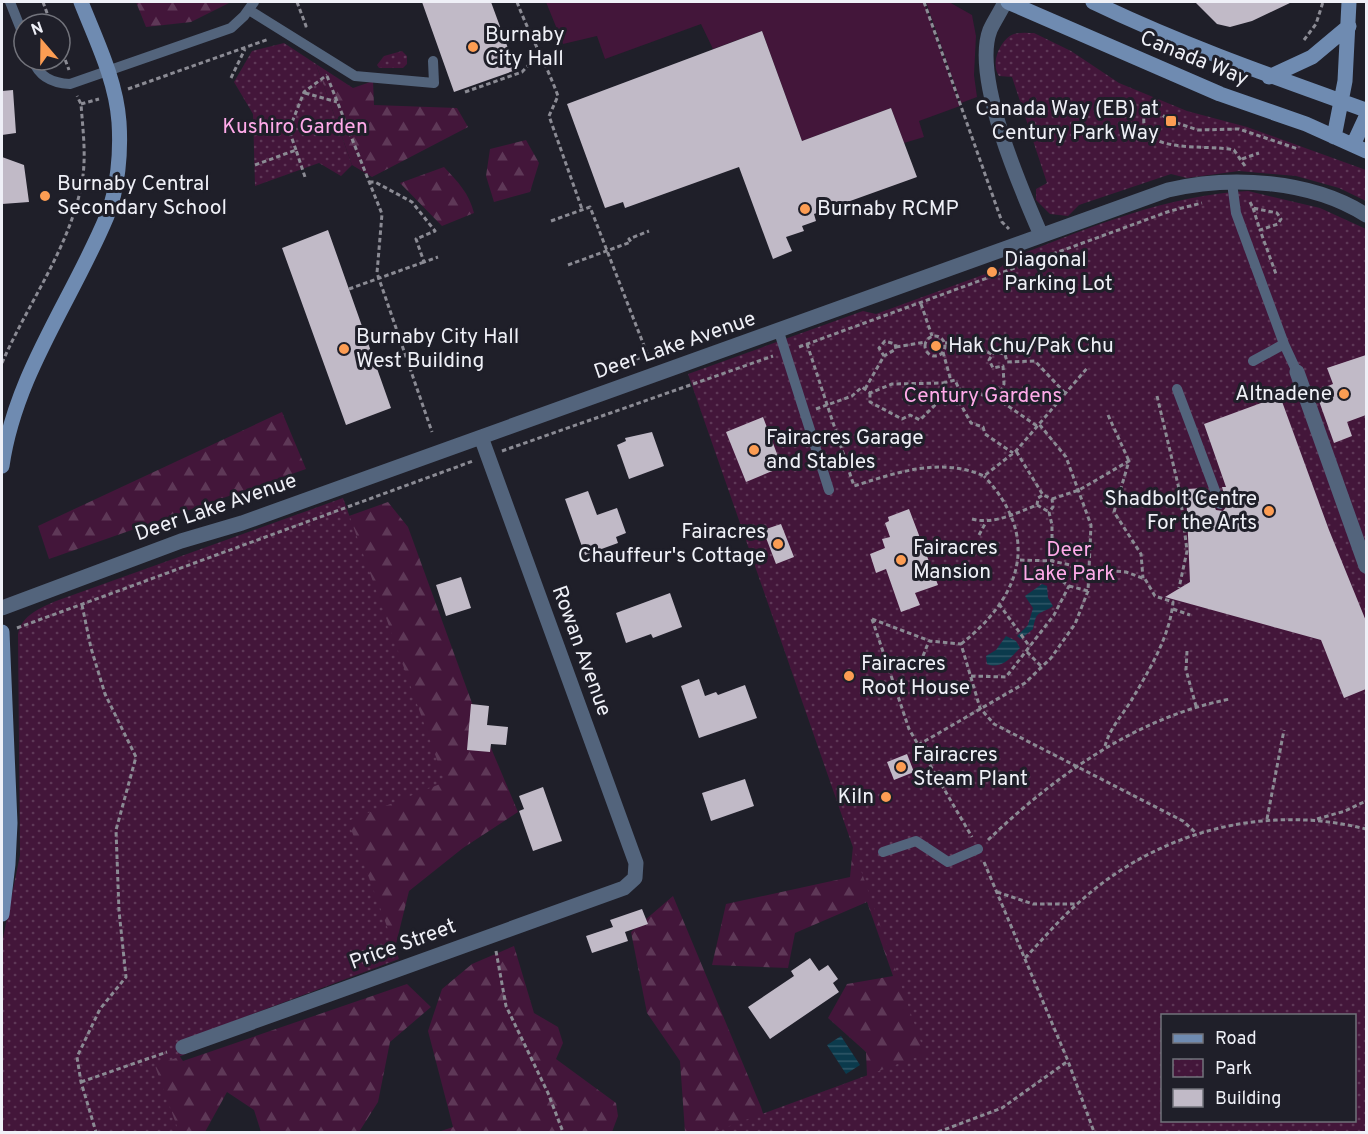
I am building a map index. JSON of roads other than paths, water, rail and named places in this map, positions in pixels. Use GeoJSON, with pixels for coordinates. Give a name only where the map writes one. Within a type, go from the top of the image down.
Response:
{"type":"FeatureCollection","features":[{"type":"Feature","properties":{"kind":"main road"},"geometry":{"type":"LineString","coordinates":[[2,466],[6,439],[21,395],[108,215],[118,168],[119,123],[115,94],[81,2]]}},
{"type":"Feature","properties":{"kind":"main road","name":"Canada Way"},"geometry":{"type":"LineString","coordinates":[[1007,2],[1220,94],[1306,124],[1360,148]]}},
{"type":"Feature","properties":{"kind":"main road","name":"Canada Way"},"geometry":{"type":"LineString","coordinates":[[1093,2],[1146,28],[1269,76],[1366,110]]}},
{"type":"Feature","properties":{"kind":"main road"},"geometry":{"type":"LineString","coordinates":[[1334,136],[1341,101],[1349,26],[1349,2]]}},
{"type":"Feature","properties":{"kind":"main road"},"geometry":{"type":"LineString","coordinates":[[1269,76],[1312,57],[1349,26]]}},
{"type":"Feature","properties":{"kind":"main road"},"geometry":{"type":"LineString","coordinates":[[1360,148],[1366,117]]}},
{"type":"Feature","properties":{"kind":"main road"},"geometry":{"type":"LineString","coordinates":[[2,632],[10,823],[2,914]]}},
{"type":"Feature","properties":{"kind":"street"},"geometry":{"type":"LineString","coordinates":[[1007,2],[990,31],[986,78],[998,120],[1041,235]]}},
{"type":"Feature","properties":{"kind":"street","name":"Deer Lake Avenue"},"geometry":{"type":"LineString","coordinates":[[2,608],[170,545],[242,523],[779,332],[1168,190],[1306,191],[1343,202],[1366,215]]}},
{"type":"Feature","properties":{"kind":"street"},"geometry":{"type":"LineString","coordinates":[[1297,372],[1366,566]]}},
{"type":"Feature","properties":{"kind":"street","name":"Rowan Avenue"},"geometry":{"type":"LineString","coordinates":[[481,437],[636,863],[635,878]]}},
{"type":"Feature","properties":{"kind":"street","name":"Price Street"},"geometry":{"type":"LineString","coordinates":[[183,1047],[624,888],[635,878]]}},
{"type":"Feature","properties":{"kind":"lane"},"geometry":{"type":"LineString","coordinates":[[39,72],[58,83],[70,84],[231,28],[252,6],[355,76],[434,83],[433,61]]}},
{"type":"Feature","properties":{"kind":"lane"},"geometry":{"type":"LineString","coordinates":[[1233,190],[1236,213],[1284,344],[1297,372]]}},
{"type":"Feature","properties":{"kind":"lane"},"geometry":{"type":"LineString","coordinates":[[779,332],[829,490]]}},
{"type":"Feature","properties":{"kind":"lane"},"geometry":{"type":"LineString","coordinates":[[1253,361],[1284,344]]}},
{"type":"Feature","properties":{"kind":"lane"},"geometry":{"type":"LineString","coordinates":[[1177,389],[1220,504]]}},
{"type":"Feature","properties":{"kind":"lane"},"geometry":{"type":"LineString","coordinates":[[883,852],[916,841],[948,862],[978,849]]}},
{"type":"Feature","properties":{"kind":"water"},"geometry":{"type":"Polygon","coordinates":[[[1042,584],[1047,586],[1048,598],[1053,606],[1037,615],[1033,629],[1021,639],[1017,636],[1028,625],[1033,608],[1025,596],[1042,584]]]}},
{"type":"Feature","properties":{"kind":"water"},"geometry":{"type":"Polygon","coordinates":[[[1006,636],[1016,641],[1020,648],[1002,664],[987,664],[986,656],[996,650],[1006,636]]]}},
{"type":"Feature","properties":{"kind":"water"},"geometry":{"type":"Polygon","coordinates":[[[841,1036],[860,1065],[846,1074],[827,1045],[841,1036]]]}},
{"type":"Feature","properties":{"kind":"place","name":"Burnaby City Hall"},"geometry":{"type":"Point","coordinates":[473,47]}},
{"type":"Feature","properties":{"kind":"place","name":"Canada Way (EB) at Century Park Way"},"geometry":{"type":"Point","coordinates":[1171,121]}},
{"type":"Feature","properties":{"kind":"place","name":"Burnaby Central Secondary School"},"geometry":{"type":"Point","coordinates":[45,196]}},
{"type":"Feature","properties":{"kind":"place","name":"Burnaby RCMP"},"geometry":{"type":"Point","coordinates":[805,209]}},
{"type":"Feature","properties":{"kind":"place","name":"Diagonal Parking Lot"},"geometry":{"type":"Point","coordinates":[992,272]}},
{"type":"Feature","properties":{"kind":"place","name":"Hak Chu/Pak Chu"},"geometry":{"type":"Point","coordinates":[936,346]}},
{"type":"Feature","properties":{"kind":"place","name":"Burnaby City Hall West Building"},"geometry":{"type":"Point","coordinates":[344,349]}},
{"type":"Feature","properties":{"kind":"place","name":"Altnadene"},"geometry":{"type":"Point","coordinates":[1344,394]}},
{"type":"Feature","properties":{"kind":"place","name":"Fairacres Garage and Stables"},"geometry":{"type":"Point","coordinates":[754,450]}},
{"type":"Feature","properties":{"kind":"place","name":"Shadbolt Centre For the Arts"},"geometry":{"type":"Point","coordinates":[1269,511]}},
{"type":"Feature","properties":{"kind":"place","name":"Fairacres Chauffeur's Cottage"},"geometry":{"type":"Point","coordinates":[778,544]}},
{"type":"Feature","properties":{"kind":"place","name":"Fairacres Mansion"},"geometry":{"type":"Point","coordinates":[901,560]}},
{"type":"Feature","properties":{"kind":"place","name":"Fairacres Root House"},"geometry":{"type":"Point","coordinates":[849,676]}},
{"type":"Feature","properties":{"kind":"place","name":"Fairacres Steam Plant"},"geometry":{"type":"Point","coordinates":[901,767]}},
{"type":"Feature","properties":{"kind":"place","name":"Kiln"},"geometry":{"type":"Point","coordinates":[886,797]}},
{"type":"Feature","properties":{"kind":"park label","name":"Kushiro Garden"},"geometry":{"type":"Point","coordinates":[295,127]}},
{"type":"Feature","properties":{"kind":"park label","name":"Century Gardens"},"geometry":{"type":"Point","coordinates":[983,396]}},
{"type":"Feature","properties":{"kind":"park label","name":"Deer Lake Park"},"geometry":{"type":"Point","coordinates":[1069,562]}}]}
